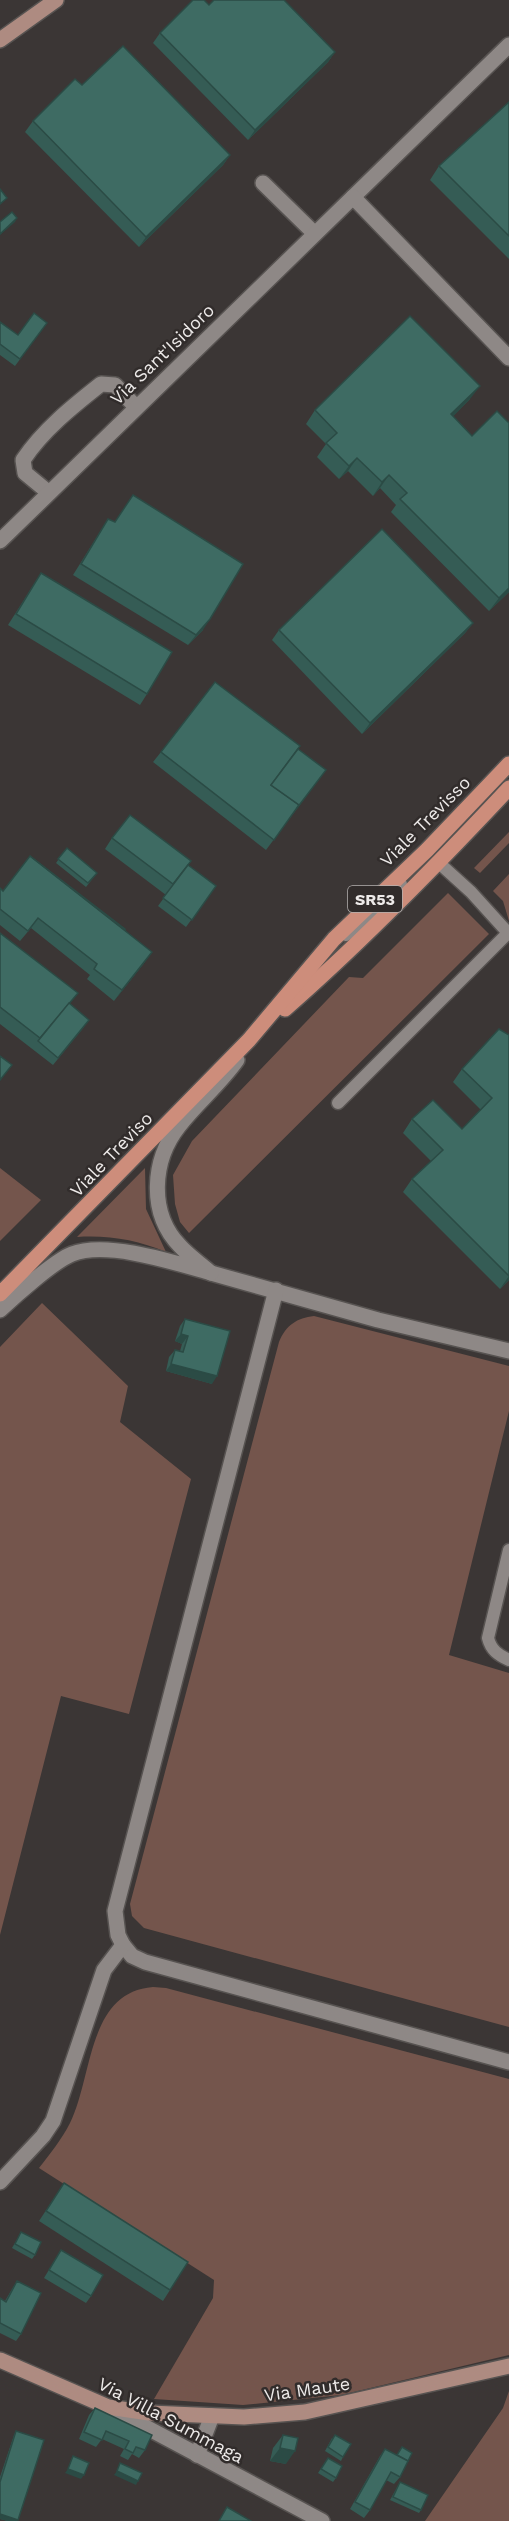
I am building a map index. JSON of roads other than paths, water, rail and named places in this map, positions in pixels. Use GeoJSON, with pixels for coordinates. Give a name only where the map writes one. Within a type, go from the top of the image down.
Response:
{"type":"FeatureCollection","features":[{"type":"Feature","properties":{"kind":"main road","name":"Viale Trevisso"},"geometry":{"type":"LineString","coordinates":[[249,1040],[334,939],[427,850],[509,764]]}},
{"type":"Feature","properties":{"kind":"main road"},"geometry":{"type":"LineString","coordinates":[[249,1040],[332,968],[439,863],[509,788]]}},
{"type":"Feature","properties":{"kind":"main road","name":"Viale Treviso"},"geometry":{"type":"LineString","coordinates":[[0,1294],[249,1040]]}},
{"type":"Feature","properties":{"kind":"street"},"geometry":{"type":"LineString","coordinates":[[0,40],[56,0]]}},
{"type":"Feature","properties":{"kind":"street","name":"Via Sant'Isidoro"},"geometry":{"type":"LineString","coordinates":[[0,541],[509,45]]}},
{"type":"Feature","properties":{"kind":"street"},"geometry":{"type":"LineString","coordinates":[[262,183],[314,233]]}},
{"type":"Feature","properties":{"kind":"street"},"geometry":{"type":"LineString","coordinates":[[352,197],[509,358]]}},
{"type":"Feature","properties":{"kind":"street"},"geometry":{"type":"LineString","coordinates":[[48,492],[25,473],[23,460],[34,443],[78,402],[102,384],[115,385],[136,407]]}},
{"type":"Feature","properties":{"kind":"street"},"geometry":{"type":"LineString","coordinates":[[212,1273],[179,1245],[168,1229],[156,1185],[160,1161],[171,1136],[230,1070],[249,1040]]}},
{"type":"Feature","properties":{"kind":"street"},"geometry":{"type":"LineString","coordinates":[[0,1310],[70,1254],[87,1249],[133,1253],[276,1290],[378,1320],[509,1351]]}},
{"type":"Feature","properties":{"kind":"street"},"geometry":{"type":"LineString","coordinates":[[276,1290],[115,1911],[118,1935],[132,1956],[145,1962],[509,2062]]}},
{"type":"Feature","properties":{"kind":"street"},"geometry":{"type":"LineString","coordinates":[[0,2182],[43,2136],[53,2121],[104,1970],[123,1945]]}},
{"type":"Feature","properties":{"kind":"street","name":"Via Villa Summaga"},"geometry":{"type":"LineString","coordinates":[[0,2360],[108,2407],[322,2521]]}},
{"type":"Feature","properties":{"kind":"street","name":"Via Maute"},"geometry":{"type":"LineString","coordinates":[[108,2407],[149,2413],[244,2417],[305,2412],[509,2366]]}},
{"type":"Feature","properties":{"kind":"street"},"geometry":{"type":"LineString","coordinates":[[197,2455],[212,2416]]}},
{"type":"Feature","properties":{"kind":"lane"},"geometry":{"type":"LineString","coordinates":[[338,1103],[508,934],[471,892],[439,863],[435,855],[437,850],[491,792],[494,779]]}},
{"type":"Feature","properties":{"kind":"lane"},"geometry":{"type":"LineString","coordinates":[[334,939],[349,933],[361,924],[413,871],[427,860],[439,863]]}},
{"type":"Feature","properties":{"kind":"lane"},"geometry":{"type":"LineString","coordinates":[[509,1550],[488,1638],[490,1646],[496,1653],[509,1660]]}}]}
